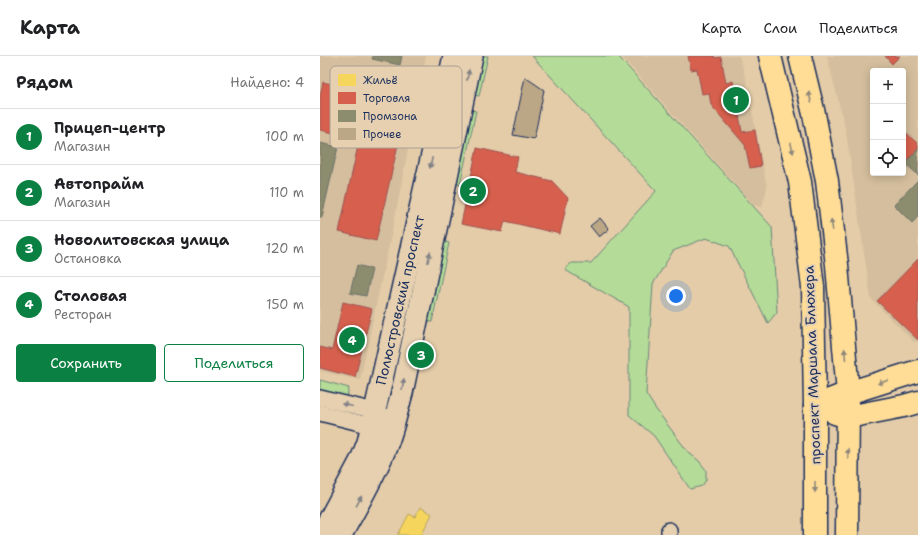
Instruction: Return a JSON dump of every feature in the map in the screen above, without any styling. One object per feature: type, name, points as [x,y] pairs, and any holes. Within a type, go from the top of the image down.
[{"type":"main road","name":"Полюстровский проспект","points":[[452,66],[454,56]]},
{"type":"main road","name":"Полюстровский проспект","points":[[462,104],[472,56]]},
{"type":"main road","name":"проспект Маршала Блюхера","points":[[770,56],[800,182],[813,287],[815,535]]},
{"type":"main road","name":"проспект Маршала Блюхера","points":[[800,56],[814,114],[827,181],[838,265],[848,393],[847,535]]},
{"type":"main road","name":"Полюстровский проспект","points":[[321,535],[361,460],[368,442],[433,148]]},
{"type":"main road","name":"Полюстровский проспект","points":[[341,535],[377,468],[394,422],[402,393],[453,148]]},
{"type":"main road","points":[[815,406],[848,393],[918,371]]},
{"type":"main road","points":[[815,406],[848,417],[918,402]]},
{"type":"street","points":[[320,398],[373,419]]},
{"type":"street","points":[[320,413],[394,422]]},
{"type":"shaded area","points":[[320,56],[426,56],[424,66],[330,66],[330,148],[408,148],[360,380],[320,371]]},
{"type":"shaded area","points":[[621,56],[739,56],[746,79],[767,188],[762,207],[754,205]]},
{"type":"shaded area","points":[[827,56],[918,56],[918,341],[914,342],[871,299],[846,132]]},
{"type":"green space","points":[[483,56],[488,56],[479,96],[474,95]]},
{"type":"green space","points":[[532,56],[618,56],[772,227],[777,312],[768,323],[729,246],[706,238],[673,251],[653,284],[646,394],[688,452],[699,461],[706,470],[706,480],[702,486],[690,489],[654,436],[629,415],[629,307],[565,270],[571,263],[591,263],[656,191]]},
{"type":"green space","points":[[471,110],[476,111],[460,185],[456,184]]},
{"type":"green space","points":[[443,241],[449,243],[432,322],[426,321]]},
{"type":"green space","points":[[320,380],[349,388],[347,397],[320,390]]},
{"type":"building: Жильё","points":[[420,507],[432,514],[421,535],[398,535],[409,514],[415,517]]},
{"type":"building: Торговля","points":[[688,56],[721,57],[726,83],[733,81],[742,132],[755,130],[761,166],[750,168],[745,145],[711,105],[709,93],[702,94],[697,69],[691,70]]},
{"type":"building: Торговля","points":[[885,56],[900,56],[892,64]]},
{"type":"building: Торговля","points":[[323,82],[330,84],[330,132],[320,130],[320,96]]},
{"type":"building: Торговля","points":[[906,133],[918,144],[918,149],[906,162]]},
{"type":"building: Торговля","points":[[357,148],[397,148],[376,241],[339,232]]},
{"type":"building: Торговля","points":[[477,148],[518,157],[515,172],[552,181],[568,198],[560,234],[505,221],[502,232],[461,224]]},
{"type":"building: Торговля","points":[[918,259],[918,340],[877,301]]},
{"type":"building: Торговля","points":[[343,302],[372,309],[355,377],[320,368],[320,347],[332,350]]},
{"type":"building: Промзона","points":[[373,56],[402,56],[400,65],[372,59]]},
{"type":"building: Промзона","points":[[320,143],[330,145],[330,148],[338,148],[322,217],[320,217]]},
{"type":"building: Промзона","points":[[918,149],[918,175],[906,164],[906,162]]},
{"type":"building: Промзона","points":[[918,180],[918,217],[912,223],[894,205]]},
{"type":"building: Промзона","points":[[357,265],[372,269],[366,296],[350,293]]},
{"type":"building: Прочее","points":[[525,77],[544,90],[534,139],[513,135]]},
{"type":"building: Прочее","points":[[600,218],[609,229],[599,237],[590,226]]},
{"type":"place","name":"Прицеп-центр","points":[[736,100]]},
{"type":"place","name":"Автопрайм","points":[[473,191]]},
{"type":"place","name":"Столовая","points":[[352,340]]},
{"type":"place","name":"Новолитовская улица","points":[[421,355]]}]
